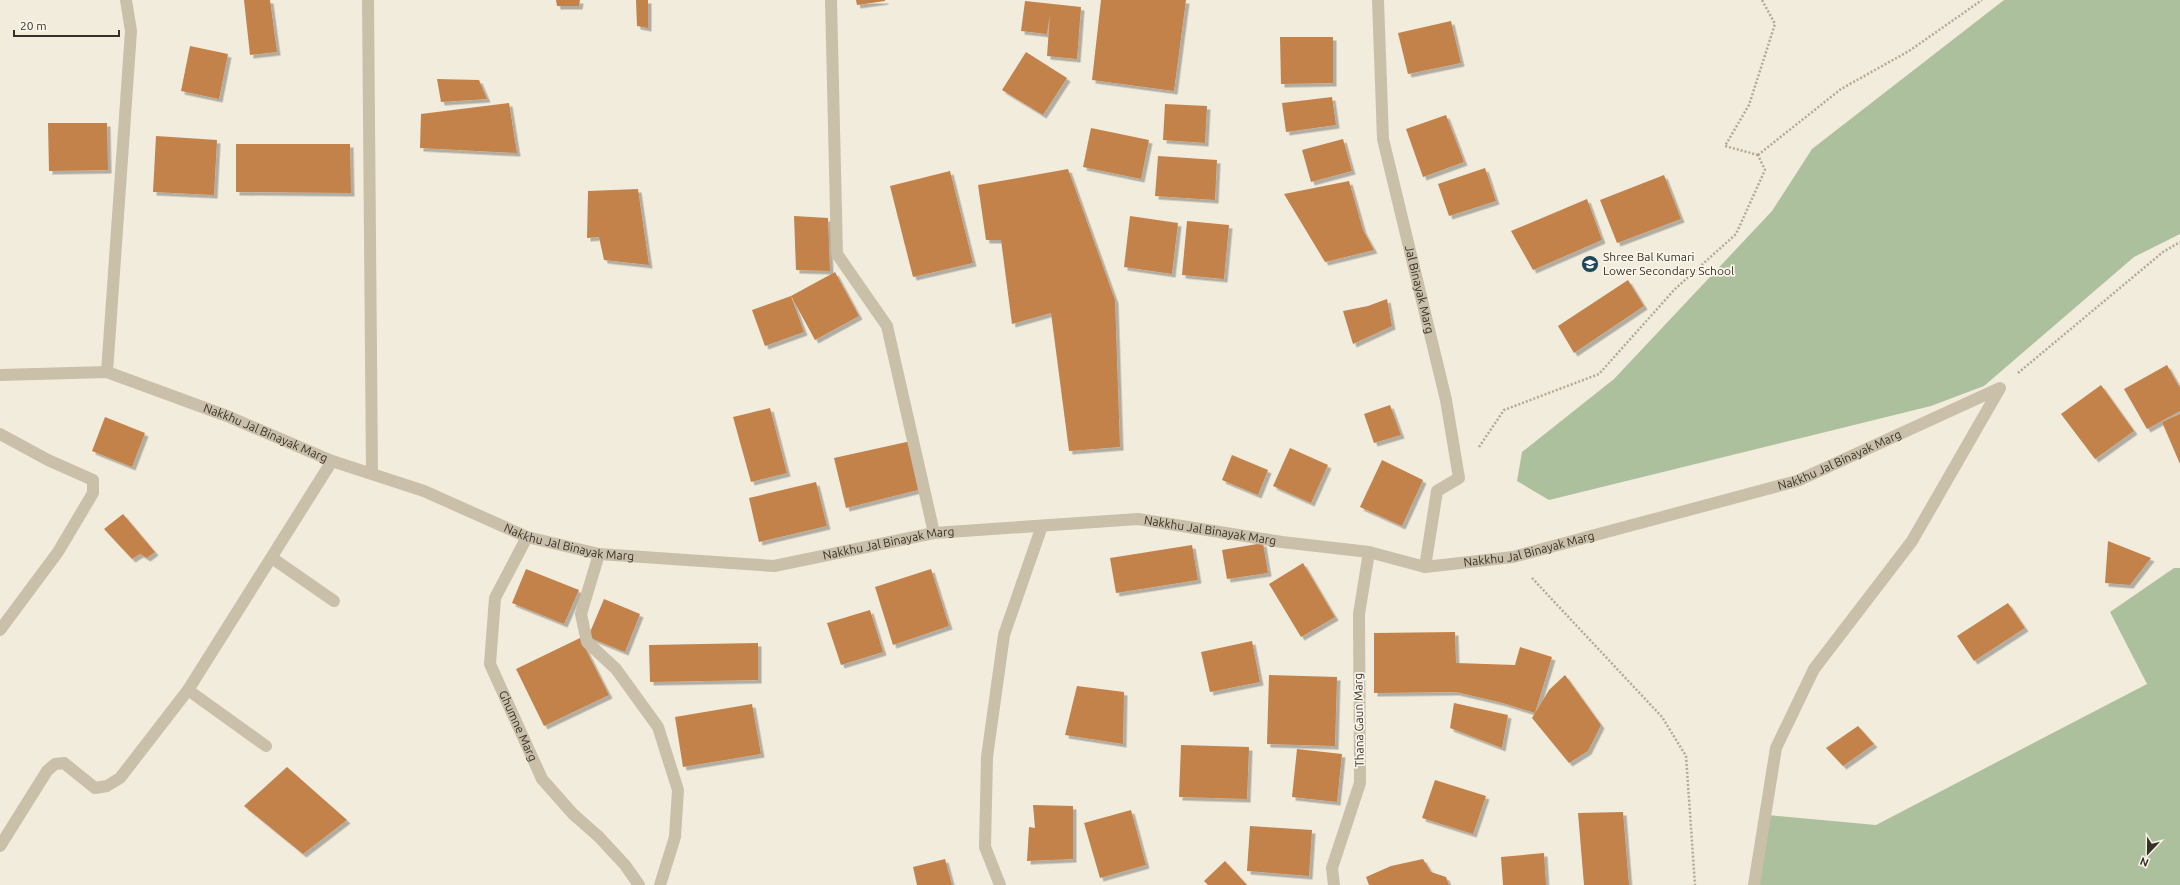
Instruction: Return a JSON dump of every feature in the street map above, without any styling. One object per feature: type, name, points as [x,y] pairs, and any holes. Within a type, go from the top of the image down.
[{"type":"street","points":[[107,372],[131,31],[126,0]]},
{"type":"street","points":[[368,0],[372,472]]},
{"type":"street","points":[[831,0],[837,254],[887,326],[934,533]]},
{"type":"street","name":"Jal Binayak Marg","points":[[1378,0],[1383,139],[1446,400],[1459,478]]},
{"type":"street","name":"Nakkhu Jal Binayak Marg","points":[[0,375],[107,372],[214,411],[332,460],[372,472],[424,491],[527,537],[599,554],[774,566],[934,533],[1138,519],[1282,542],[1369,552],[1425,567],[1512,557],[1797,481],[2000,388]]},
{"type":"street","points":[[1754,885],[1776,748],[1814,669],[1912,541],[2000,388]]},
{"type":"street","points":[[0,434],[48,460],[92,480],[93,493],[58,552],[0,630]]},
{"type":"street","points":[[0,846],[47,771],[55,764],[64,763],[95,788],[107,786],[120,778],[188,690],[332,460]]},
{"type":"street","points":[[1425,567],[1437,491],[1459,478]]},
{"type":"street","points":[[1000,885],[985,847],[987,757],[1004,635],[1042,526]]},
{"type":"street","name":"Ghumne Marg","points":[[527,537],[495,598],[490,664],[542,779],[573,814],[599,837],[625,865],[639,885]]},
{"type":"street","name":"Thana Gaun Marg","points":[[1334,885],[1332,868],[1360,783],[1359,614],[1369,552]]},
{"type":"street","points":[[599,554],[581,614],[587,642],[616,669],[658,727],[678,790],[675,837],[660,885]]},
{"type":"street","points":[[272,558],[334,601]]},
{"type":"street","points":[[188,690],[266,746]]},
{"type":"path","points":[[1459,478],[1504,410],[1599,374],[1675,289],[1736,234],[1765,170],[1758,155],[1725,146],[1749,105],[1775,24],[1762,0]]},
{"type":"path","points":[[1758,155],[1841,90],[1909,51],[1982,0]]},
{"type":"path","points":[[2000,388],[2163,252],[2180,242]]},
{"type":"path","points":[[1512,557],[1662,717],[1686,756],[1695,885]]},
{"type":"green space","points":[[2004,0],[2180,0],[2180,234],[2134,257],[1984,386],[1931,406],[1549,500],[1517,481],[1522,452],[1614,379],[1772,211],[1812,149]]},
{"type":"green space","points":[[2174,568],[2180,568],[2180,885],[1757,885],[1767,815],[1876,825],[2147,684],[2110,612]]},
{"type":"building","points":[[244,0],[270,0],[277,52],[250,55]]},
{"type":"building","points":[[556,0],[580,0],[579,6],[557,6]]},
{"type":"building","points":[[636,0],[648,0],[648,28],[637,26]]},
{"type":"building","points":[[856,0],[885,0],[885,1],[857,5]]},
{"type":"building","points":[[1101,0],[1186,0],[1174,91],[1092,80]]},
{"type":"building","points":[[1025,1],[1081,7],[1077,59],[1047,56],[1050,14],[1047,34],[1021,31]]},
{"type":"building","points":[[1451,21],[1461,63],[1408,74],[1398,33]]},
{"type":"building","points":[[1280,37],[1333,37],[1333,83],[1281,84]]},
{"type":"building","points":[[190,46],[228,54],[219,99],[181,91]]},
{"type":"building","points":[[1026,52],[1067,78],[1043,115],[1002,90]]},
{"type":"building","points":[[437,79],[479,80],[487,99],[441,102]]},
{"type":"building","points":[[1332,97],[1336,125],[1286,132],[1282,103]]},
{"type":"building","points":[[509,103],[517,153],[420,148],[421,114]]},
{"type":"building","points":[[1165,104],[1207,106],[1205,143],[1163,140]]},
{"type":"building","points":[[1446,115],[1464,162],[1423,177],[1406,129]]},
{"type":"building","points":[[48,123],[107,123],[108,170],[49,171]]},
{"type":"building","points":[[1091,128],[1149,140],[1141,179],[1083,167]]},
{"type":"building","points":[[156,136],[217,140],[214,195],[153,192]]},
{"type":"building","points":[[1343,139],[1352,171],[1311,182],[1302,150]]},
{"type":"building","points":[[236,144],[350,144],[351,193],[236,192]]},
{"type":"building","points":[[1158,156],[1217,160],[1215,200],[1155,196]]},
{"type":"building","points":[[1485,168],[1496,201],[1449,216],[1438,184]]},
{"type":"building","points":[[1068,169],[1115,300],[1120,447],[1069,451],[1051,313],[1012,324],[1001,240],[986,240],[978,185]]},
{"type":"building","points":[[950,171],[973,263],[913,277],[890,186]]},
{"type":"building","points":[[1664,175],[1681,219],[1617,243],[1600,200]]},
{"type":"building","points":[[1349,181],[1363,230],[1374,250],[1325,262],[1284,194]]},
{"type":"building","points":[[638,189],[649,265],[604,260],[599,237],[587,238],[588,191]]},
{"type":"building","points":[[1587,199],[1602,240],[1533,270],[1511,231]]},
{"type":"building","points":[[794,216],[828,218],[830,271],[796,270]]},
{"type":"building","points":[[1130,216],[1178,223],[1172,274],[1124,267]]},
{"type":"building","points":[[1187,221],[1229,225],[1224,279],[1182,275]]},
{"type":"building","points":[[835,272],[859,316],[815,340],[791,296]]},
{"type":"building","points":[[1628,280],[1644,306],[1574,353],[1558,326]]},
{"type":"building","points":[[791,296],[804,332],[765,346],[752,310]]},
{"type":"building","points":[[1387,299],[1392,326],[1353,344],[1343,311],[1368,306]]},
{"type":"building","points":[[2167,365],[2180,388],[2180,411],[2147,429],[2124,389]]},
{"type":"building","points":[[2101,385],[2134,431],[2095,459],[2061,414]]},
{"type":"building","points":[[1390,405],[1401,435],[1374,443],[1364,414]]},
{"type":"building","points":[[770,408],[787,473],[751,482],[733,417]]},
{"type":"building","points":[[2180,414],[2180,464],[2162,422]]},
{"type":"building","points":[[105,417],[145,433],[132,467],[92,451]]},
{"type":"building","points":[[911,441],[922,489],[846,508],[834,458]]},
{"type":"building","points":[[1290,448],[1328,465],[1311,503],[1273,486]]},
{"type":"building","points":[[1232,455],[1268,470],[1258,495],[1222,480]]},
{"type":"building","points":[[1382,460],[1423,480],[1402,526],[1360,507]]},
{"type":"building","points":[[816,482],[827,526],[759,542],[749,498]]},
{"type":"building","points":[[123,514],[155,552],[147,558],[140,554],[132,559],[104,529]]},
{"type":"building","points":[[2108,541],[2151,558],[2130,585],[2105,583]]},
{"type":"building","points":[[1263,543],[1268,573],[1227,579],[1222,550]]},
{"type":"building","points":[[1192,545],[1198,580],[1116,593],[1110,558]]},
{"type":"building","points":[[1303,563],[1335,617],[1301,637],[1269,584]]},
{"type":"building","points":[[526,569],[579,590],[564,624],[512,603]]},
{"type":"building","points":[[931,569],[949,626],[893,645],[875,587]]},
{"type":"building","points":[[604,599],[640,614],[625,652],[588,637]]},
{"type":"building","points":[[2008,603],[2025,628],[1974,661],[1957,636]]},
{"type":"building","points":[[870,610],[883,652],[841,665],[827,623]]},
{"type":"building","points":[[1455,632],[1456,663],[1515,665],[1520,647],[1552,657],[1535,713],[1503,703],[1456,692],[1374,693],[1374,633]]},
{"type":"building","points":[[580,638],[609,695],[544,726],[516,669]]},
{"type":"building","points":[[1252,641],[1260,682],[1210,692],[1201,652]]},
{"type":"building","points":[[758,643],[758,680],[650,682],[649,645]]},
{"type":"building","points":[[1269,675],[1337,677],[1335,746],[1267,744]]},
{"type":"building","points":[[1565,675],[1601,725],[1588,751],[1569,763],[1532,718],[1549,690]]},
{"type":"building","points":[[1077,686],[1124,692],[1123,744],[1065,735]]},
{"type":"building","points":[[1454,703],[1508,715],[1502,748],[1450,728]]},
{"type":"building","points":[[752,704],[761,754],[683,767],[675,717]]},
{"type":"building","points":[[1858,726],[1874,744],[1843,766],[1826,748]]},
{"type":"building","points":[[1181,745],[1249,747],[1247,799],[1179,797]]},
{"type":"building","points":[[1297,749],[1342,754],[1337,802],[1292,797]]},
{"type":"building","points":[[287,767],[347,820],[303,854],[244,806]]},
{"type":"building","points":[[1435,780],[1486,796],[1473,834],[1422,818]]},
{"type":"building","points":[[1033,805],[1073,806],[1073,859],[1027,861],[1029,827],[1035,828]]},
{"type":"building","points":[[1131,810],[1146,865],[1100,878],[1084,823]]},
{"type":"building","points":[[1623,812],[1629,885],[1584,885],[1578,813]]},
{"type":"building","points":[[1250,826],[1312,830],[1309,876],[1247,871]]},
{"type":"building","points":[[1544,853],[1546,885],[1503,885],[1501,857]]},
{"type":"building","points":[[945,859],[952,885],[917,885],[913,867]]},
{"type":"building","points":[[1423,859],[1431,872],[1446,877],[1449,885],[1369,885],[1366,877],[1391,866]]},
{"type":"building","points":[[1225,861],[1247,885],[1208,885],[1204,881]]},
{"type":"place","name":"Shree Bal Kumari Lower Secondary School","points":[[1590,264]]}]
